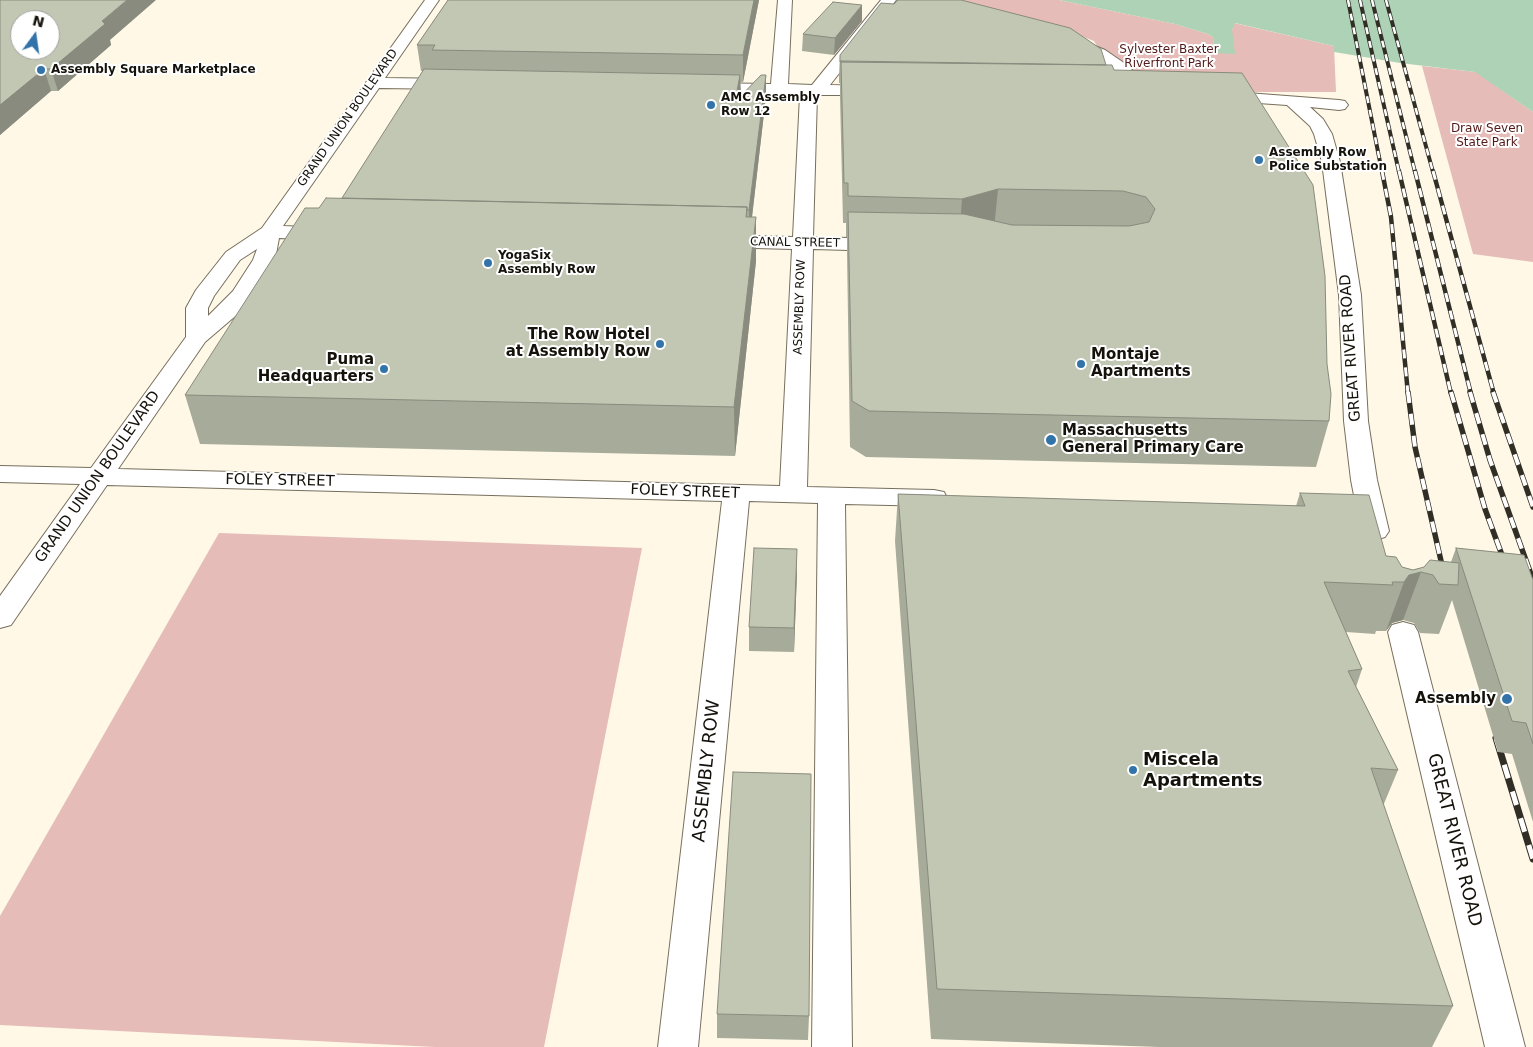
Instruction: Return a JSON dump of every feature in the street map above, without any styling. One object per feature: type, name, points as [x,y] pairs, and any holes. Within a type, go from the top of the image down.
[{"type":"street","points":[[779,89],[785,0]]},
{"type":"street","points":[[813,90],[889,0]]},
{"type":"street","name":"GRAND UNION BOULEVARD","points":[[197,337],[197,308],[204,295],[233,256],[269,232],[429,1]]},
{"type":"street","points":[[1056,37],[1083,46],[1112,61],[1148,95],[1122,95]]},
{"type":"street","points":[[372,83],[466,84]]},
{"type":"street","points":[[690,88],[896,91]]},
{"type":"street","name":"ASSEMBLY ROW","points":[[793,495],[802,243],[813,90]]},
{"type":"street","points":[[1205,96],[1292,100],[1339,105]]},
{"type":"street","name":"GREAT RIVER ROAD","points":[[1292,100],[1317,123],[1323,134],[1331,162],[1350,295],[1356,421],[1357,511],[1382,558]]},
{"type":"street","points":[[269,232],[345,234]]},
{"type":"street","name":"GRAND UNION BOULEVARD","points":[[0,618],[197,337],[232,307],[258,272],[268,247],[269,232]]},
{"type":"street","name":"CANAL STREET","points":[[695,241],[901,245]]},
{"type":"street","name":"FOLEY STREET","points":[[0,474],[957,499]]},
{"type":"street","name":"ASSEMBLY ROW","points":[[678,1047],[736,494]]},
{"type":"street","points":[[831,496],[832,1047]]},
{"type":"street","name":"GREAT RIVER ROAD","points":[[1403,632],[1505,1047]]},
{"type":"green space","name":"Sylvester Baxter Riverfront Park","points":[[943,0],[1059,0],[1175,24],[1208,34],[1213,37],[1214,52],[1232,37],[1234,23],[1334,46],[1336,92],[1246,92],[1138,74],[1114,55],[1098,48],[1094,41],[1059,28]]},
{"type":"green space","name":"Draw Seven State Park","points":[[1422,66],[1476,72],[1533,112],[1533,262],[1473,254]]},
{"type":"green space","points":[[219,533],[642,548],[544,1047],[435,1047],[0,1025],[0,916]]},
{"type":"shaded area","points":[[1059,0],[1533,0],[1533,112],[1475,72],[1400,63],[1334,52],[1334,46],[1235,23],[1232,30],[1235,54],[1214,53],[1213,37],[1208,34],[1175,24]]},
{"type":"building","points":[[0,0],[127,0],[102,21],[105,24],[51,69],[44,69],[0,105]]},
{"type":"building","points":[[448,0],[754,0],[743,55],[432,50],[435,45],[417,45]]},
{"type":"building","points":[[898,0],[961,0],[1070,28],[1101,49],[1106,65],[840,62],[840,55],[881,3],[894,4]]},
{"type":"building","points":[[833,2],[862,5],[835,38],[803,34]]},
{"type":"building","points":[[841,61],[1112,65],[1114,70],[1242,73],[1313,185],[1325,276],[1327,364],[1331,394],[1329,421],[869,411],[852,401],[848,212],[964,214],[1012,225],[1129,226],[1149,222],[1155,209],[1146,197],[1123,191],[998,189],[962,199],[848,196],[848,183],[844,183]]},
{"type":"building","points":[[424,69],[740,75],[735,102],[761,75],[766,75],[749,210],[747,210],[747,207],[342,198]]},
{"type":"building","points":[[326,198],[747,207],[746,217],[756,217],[734,407],[185,395],[305,208],[319,208]]},
{"type":"building","name":"Miscela Apartments","points":[[1300,493],[1369,495],[1386,556],[1396,557],[1402,567],[1413,570],[1424,567],[1430,560],[1459,563],[1458,585],[1439,584],[1433,575],[1421,572],[1409,575],[1404,582],[1392,582],[1393,585],[1324,582],[1362,669],[1348,671],[1398,770],[1371,768],[1453,1006],[937,989],[898,494],[1305,506]]},
{"type":"building","points":[[754,548],[797,549],[794,628],[749,627]]},
{"type":"building","points":[[1456,548],[1524,555],[1533,580],[1533,744],[1526,723],[1512,721]]},
{"type":"building","points":[[733,772],[811,774],[809,1016],[717,1014]]},
{"type":"railway","points":[[1348,0],[1382,172]]},
{"type":"railway","points":[[1360,0],[1399,172]]},
{"type":"railway","points":[[1372,0],[1415,172]]},
{"type":"railway","points":[[1386,0],[1433,172]]},
{"type":"railway","points":[[1382,171],[1391,217],[1408,394]]},
{"type":"railway","points":[[1399,171],[1451,394]]},
{"type":"railway","points":[[1415,171],[1471,394]]},
{"type":"railway","points":[[1433,171],[1494,394]]},
{"type":"railway","points":[[1408,392],[1415,447],[1444,574]]},
{"type":"railway","points":[[1451,392],[1485,509],[1506,566]]},
{"type":"railway","points":[[1470,392],[1490,460],[1533,580]]},
{"type":"railway","points":[[1493,392],[1533,507]]},
{"type":"railway","points":[[1496,738],[1533,859]]},
{"type":"place","name":"Assembly Square Marketplace","points":[[41,70]]},
{"type":"place","name":"AMC Assembly Row 12","points":[[711,105]]},
{"type":"place","name":"Assembly Row Police Substation","points":[[1259,160]]},
{"type":"place","name":"YogaSix Assembly Row","points":[[488,263]]},
{"type":"place","name":"The Row Hotel at Assembly Row","points":[[660,344]]},
{"type":"place","name":"Montaje Apartments","points":[[1081,364]]},
{"type":"place","name":"Puma Headquarters","points":[[384,369]]},
{"type":"place","name":"Massachusetts General Primary Care","points":[[1051,440]]},
{"type":"place","name":"Assembly","points":[[1507,699]]},
{"type":"place","name":"Miscela Apartments","points":[[1133,770]]}]
